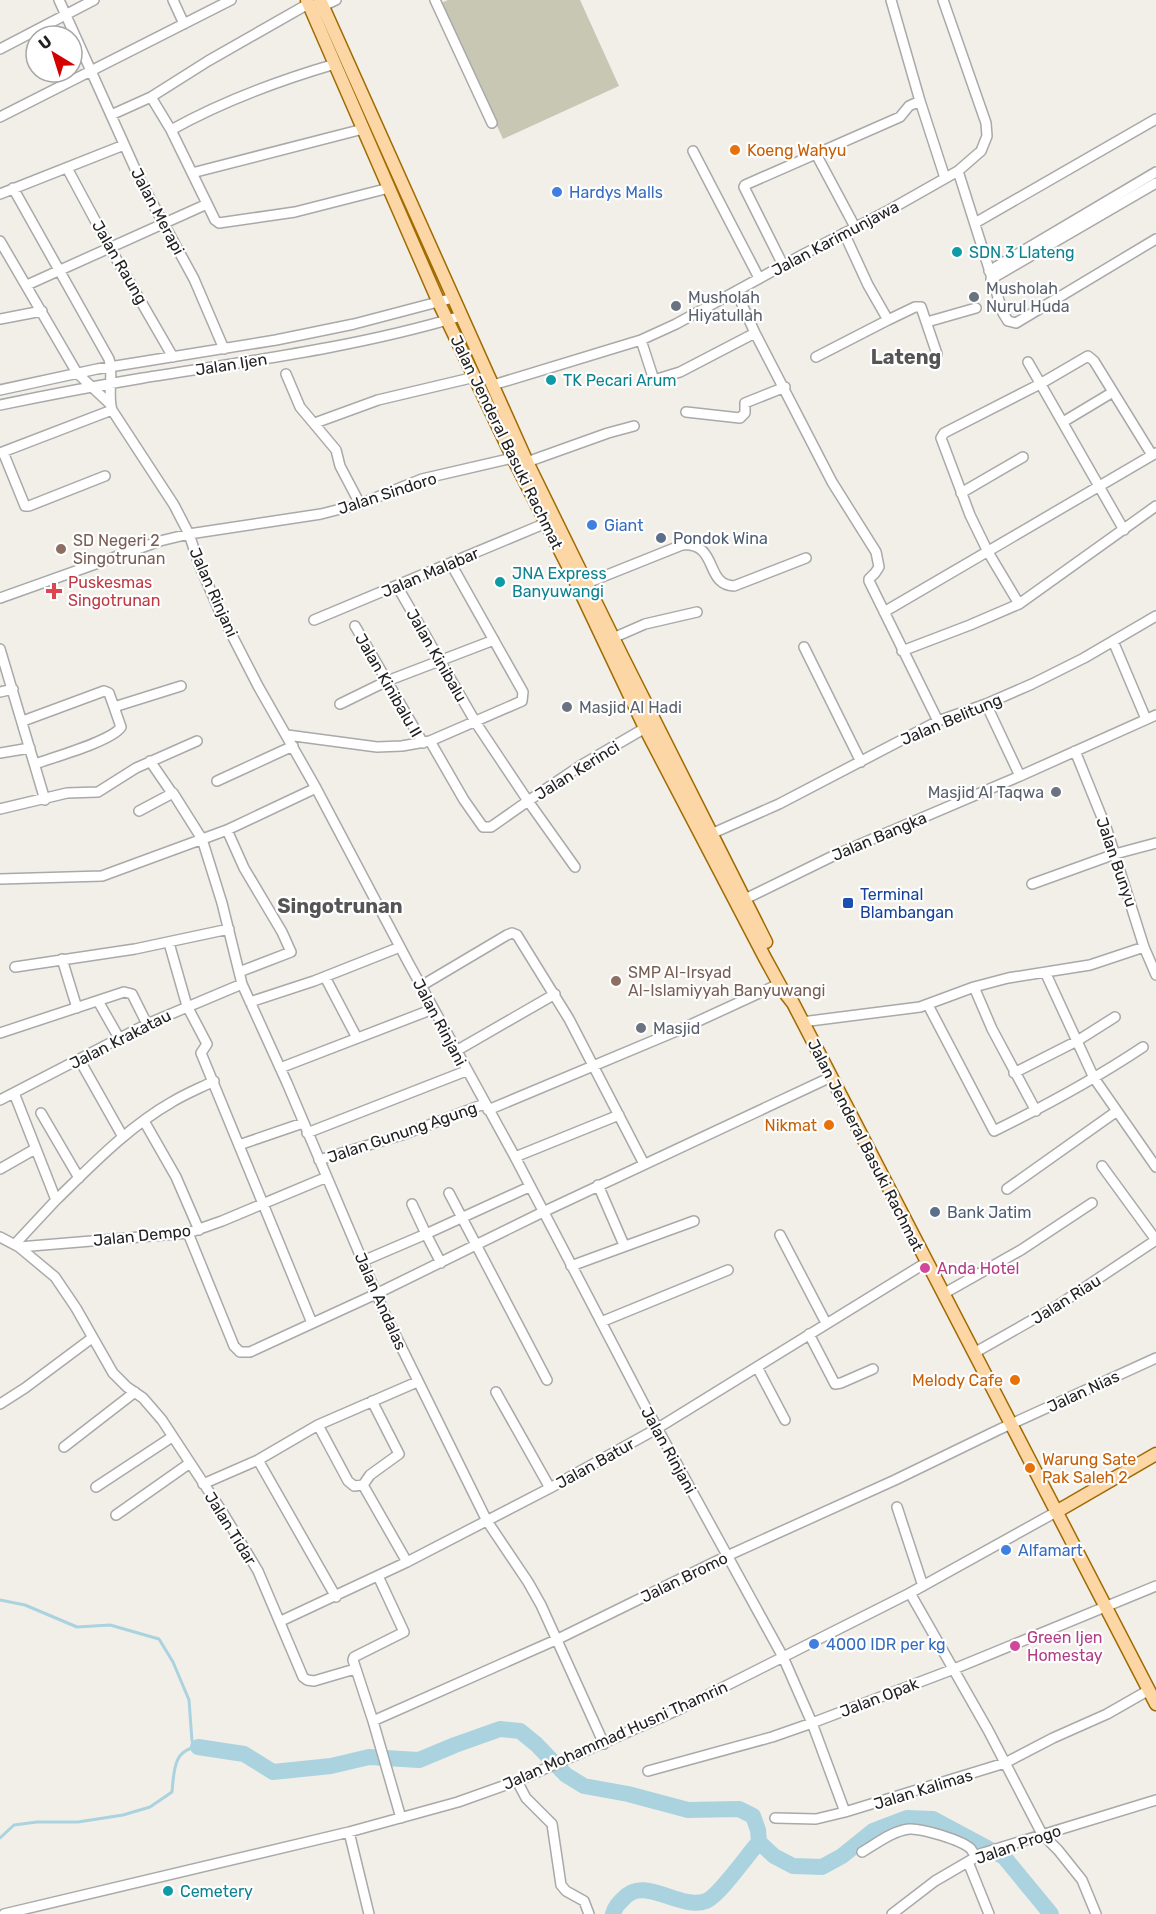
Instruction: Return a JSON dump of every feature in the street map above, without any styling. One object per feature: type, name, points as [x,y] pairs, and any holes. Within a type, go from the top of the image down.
[{"type":"main road","name":"Jalan Jenderal Basuki Rachmat","points":[[314,3],[335,64],[363,129],[440,303],[513,458],[601,625],[613,638],[711,834],[779,984],[793,1003]]},
{"type":"main road","name":"Jalan Jenderal Basuki Rachmat","points":[[314,3],[453,298],[527,462],[587,583],[601,625],[645,728],[788,986],[802,1022],[1156,1704]]},
{"type":"main road","points":[[1056,1512],[1156,1454]]},
{"type":"street","name":"Jalan Merapi","points":[[59,0],[124,145],[163,224],[194,279],[224,349]]},
{"type":"street","points":[[0,49],[94,0]]},
{"type":"street","points":[[173,0],[184,24]]},
{"type":"street","points":[[0,117],[231,0]]},
{"type":"street","points":[[111,115],[151,97],[208,61],[314,3],[336,0]]},
{"type":"street","points":[[435,0],[492,123]]},
{"type":"street","points":[[891,0],[945,178]]},
{"type":"street","name":"Jalan Karimunjawa","points":[[493,385],[641,340],[676,324],[958,171],[973,159],[986,143],[986,123],[943,0]]},
{"type":"street","points":[[171,130],[251,91],[335,64]]},
{"type":"street","points":[[151,97],[171,130],[215,220],[221,223],[295,212],[389,188]]},
{"type":"street","points":[[783,265],[744,188],[747,184],[900,117],[909,106],[920,101]]},
{"type":"street","points":[[975,224],[1156,118]]},
{"type":"street","points":[[192,173],[363,129]]},
{"type":"street","points":[[0,194],[124,145]]},
{"type":"street","points":[[693,151],[759,278]]},
{"type":"street","points":[[816,154],[855,227]]},
{"type":"street","name":"Jalan Raung","points":[[67,168],[173,357]]},
{"type":"street","points":[[958,171],[990,275],[1008,321],[1016,323],[1156,239]]},
{"type":"street","points":[[990,275],[1156,172]]},
{"type":"street","points":[[990,275],[1156,183]]},
{"type":"street","points":[[13,188],[107,355],[111,366],[111,407],[1,453],[25,506],[105,476]]},
{"type":"street","points":[[27,285],[207,204]]},
{"type":"street","points":[[844,233],[868,285],[888,320]]},
{"type":"street","name":"Jalan Rinjani","points":[[0,241],[77,373],[111,407],[174,505],[189,534],[219,610],[258,686],[316,788],[466,1071],[515,1157],[601,1322],[783,1657]]},
{"type":"street","points":[[0,263],[11,260]]},
{"type":"street","points":[[736,291],[755,333],[785,387],[832,482],[876,552],[879,567],[868,580],[938,721]]},
{"type":"street","name":"Jalan Ijen","points":[[0,390],[111,366],[224,349],[354,324],[453,298]]},
{"type":"street","points":[[816,357],[919,306],[923,309],[937,354]]},
{"type":"street","points":[[927,322],[976,308]]},
{"type":"street","points":[[0,319],[42,311]]},
{"type":"street","name":"Jalan Ijen","points":[[0,405],[111,383],[303,352],[461,316]]},
{"type":"street","points":[[641,340],[654,380],[680,372],[755,333]]},
{"type":"street","points":[[884,612],[988,552],[1154,454],[1089,357],[942,436],[961,493],[988,552],[1019,604]]},
{"type":"street","points":[[1028,363],[1124,530]]},
{"type":"street","points":[[286,374],[300,407],[336,450],[340,466],[360,504]]},
{"type":"street","points":[[315,423],[378,400],[475,377]]},
{"type":"street","points":[[686,412],[740,418],[745,414],[745,403],[785,387]]},
{"type":"street","points":[[1063,422],[1113,392]]},
{"type":"street","points":[[527,462],[600,435],[634,426]]},
{"type":"street","points":[[961,493],[1023,457]]},
{"type":"street","name":"Jalan Sindoro","points":[[0,598],[160,541],[189,534],[295,519],[360,504],[422,479],[513,458]]},
{"type":"street","points":[[902,651],[970,626],[1019,604],[1156,506]]},
{"type":"street","name":"Jalan Malabar","points":[[314,620],[546,523]]},
{"type":"street","points":[[587,583],[682,545],[691,544],[699,547],[705,553],[721,583],[727,586],[734,586],[806,558]]},
{"type":"street","points":[[287,735],[377,747],[427,742],[520,703],[523,692],[450,564]]},
{"type":"street","name":"Jalan Kinibalu","points":[[397,586],[476,723]]},
{"type":"street","points":[[613,638],[645,624],[697,612]]},
{"type":"street","name":"Jalan Belitung","points":[[711,834],[779,804],[938,721],[1032,684],[1113,641],[1156,615]]},
{"type":"street","name":"Jalan Kinibalu II","points":[[355,626],[387,681],[483,827],[491,827],[528,801]]},
{"type":"street","points":[[340,704],[387,681],[494,640]]},
{"type":"street","points":[[1113,641],[1146,719]]},
{"type":"street","points":[[804,647],[861,762]]},
{"type":"street","points":[[0,649],[45,800]]},
{"type":"street","points":[[114,707],[181,686]]},
{"type":"street","points":[[0,692],[13,689]]},
{"type":"street","points":[[23,721],[104,691],[109,693],[121,727],[99,741],[35,764]]},
{"type":"street","points":[[986,704],[1020,776]]},
{"type":"street","name":"Jalan Bangka","points":[[740,901],[835,855],[1156,715]]},
{"type":"street","name":"Jalan Kerinci","points":[[476,723],[528,801],[580,766],[645,728]]},
{"type":"street","points":[[0,809],[67,793],[98,792],[150,761],[197,741]]},
{"type":"street","points":[[217,781],[293,746]]},
{"type":"street","points":[[0,753],[30,748]]},
{"type":"street","name":"Jalan Bunyu","points":[[1075,751],[1115,854],[1144,947],[1156,975]]},
{"type":"street","name":"Jalan Andalas","points":[[150,761],[181,804],[202,839],[229,929],[242,984],[417,1383],[487,1521],[528,1582],[558,1639],[604,1744]]},
{"type":"street","points":[[0,879],[102,876],[227,830],[316,788]]},
{"type":"street","points":[[139,811],[172,793]]},
{"type":"street","points":[[528,801],[575,867]]},
{"type":"street","points":[[227,830],[244,868],[282,932],[291,952],[239,972]]},
{"type":"street","points":[[1032,884],[1115,854],[1156,843]]},
{"type":"street","points":[[15,967],[169,943],[229,929]]},
{"type":"street","points":[[421,986],[512,933],[520,937],[555,994],[644,1164]]},
{"type":"street","points":[[169,943],[187,1006],[207,1044],[201,1053],[312,1323]]},
{"type":"street","points":[[250,1002],[326,977],[400,947]]},
{"type":"street","points":[[802,1022],[928,1005],[974,987],[1008,978],[1046,974],[1100,962],[1144,947]]},
{"type":"street","points":[[62,959],[77,1008]]},
{"type":"street","points":[[1046,974],[1094,1078],[1156,1167]]},
{"type":"street","points":[[326,977],[357,1038]]},
{"type":"street","name":"Jalan Krakatau","points":[[0,1100],[147,1024],[242,984]]},
{"type":"street","name":"Jalan Gunung Agung","points":[[319,1160],[486,1107],[680,1030],[779,984]]},
{"type":"street","points":[[974,987],[1014,1073],[1036,1110]]},
{"type":"street","points":[[0,1034],[124,992],[132,993],[147,1024]]},
{"type":"street","points":[[456,1051],[555,994]]},
{"type":"street","points":[[98,1000],[119,1038]]},
{"type":"street","points":[[928,1005],[994,1131],[1094,1078],[1143,1047]]},
{"type":"street","points":[[280,1068],[433,1009]]},
{"type":"street","points":[[1014,1073],[1077,1041],[1115,1017]]},
{"type":"street","points":[[80,1059],[123,1137]]},
{"type":"street","points":[[308,1133],[466,1071]]},
{"type":"street","points":[[188,1233],[234,1346],[240,1352],[249,1352],[441,1263],[598,1185],[831,1077]]},
{"type":"street","points":[[17,1246],[56,1200],[123,1137],[174,1101],[214,1082]]},
{"type":"street","points":[[14,1093],[56,1200]]},
{"type":"street","points":[[1007,1189],[1117,1111]]},
{"type":"street","points":[[41,1113],[79,1178]]},
{"type":"street","points":[[515,1157],[619,1115]]},
{"type":"street","points":[[144,1122],[176,1177],[199,1230]]},
{"type":"street","points":[[239,1144],[303,1123]]},
{"type":"street","points":[[0,1169],[35,1149]]},
{"type":"street","points":[[1102,1166],[1156,1240]]},
{"type":"street","name":"Jalan Dempo","points":[[17,1246],[188,1233],[327,1178]]},
{"type":"street","points":[[598,1185],[624,1245]]},
{"type":"street","points":[[363,1261],[529,1187]]},
{"type":"street","points":[[449,1192],[547,1380]]},
{"type":"street","points":[[943,1294],[1021,1250],[1092,1203]]},
{"type":"street","points":[[412,1204],[441,1263]]},
{"type":"street","points":[[571,1266],[694,1221]]},
{"type":"street","points":[[780,1235],[826,1323]]},
{"type":"street","name":"Jalan Tidar","points":[[0,1237],[17,1246],[55,1277],[76,1308],[113,1373],[151,1405],[258,1571],[298,1666],[307,1680],[314,1681],[355,1669]]},
{"type":"street","name":"Jalan Riau","points":[[974,1353],[1057,1306],[1156,1240]]},
{"type":"street","name":"Jalan Batur","points":[[281,1621],[407,1562],[550,1488],[658,1428],[927,1262]]},
{"type":"street","points":[[601,1322],[728,1270]]},
{"type":"street","points":[[809,1334],[835,1384],[873,1369]]},
{"type":"street","points":[[1,1402],[25,1389],[92,1338]]},
{"type":"street","name":"Jalan Nias","points":[[1010,1424],[1156,1358]]},
{"type":"street","points":[[757,1367],[785,1420]]},
{"type":"street","points":[[203,1484],[258,1460],[318,1425],[417,1383]]},
{"type":"street","points":[[64,1447],[135,1392]]},
{"type":"street","points":[[496,1392],[550,1488]]},
{"type":"street","points":[[318,1425],[348,1481],[355,1486],[363,1485],[370,1475],[399,1454],[372,1401]]},
{"type":"street","name":"Jalan Bromo","points":[[373,1720],[558,1639],[727,1556],[896,1480],[1010,1424]]},
{"type":"street","points":[[96,1487],[172,1437]]},
{"type":"street","points":[[258,1460],[336,1597]]},
{"type":"street","points":[[117,1515],[190,1463]]},
{"type":"street","points":[[363,1485],[407,1562]]},
{"type":"street","points":[[897,1507],[923,1586]]},
{"type":"street","name":"Jalan Mohammad Husni Thamrin","points":[[4,1914],[30,1911],[349,1832],[458,1802],[518,1781],[680,1710],[910,1593],[1056,1512]]},
{"type":"street","points":[[378,1576],[405,1632],[354,1657],[353,1660],[401,1818]]},
{"type":"street","name":"Jalan Opak","points":[[648,1771],[772,1737],[812,1723],[954,1669],[1156,1586]]},
{"type":"street","points":[[910,1593],[954,1669],[1042,1834],[1082,1880],[1096,1914]]},
{"type":"street","points":[[783,1657],[812,1723],[845,1812]]},
{"type":"street","name":"Jalan Kalimas","points":[[775,1818],[816,1819],[1005,1763],[1107,1714],[1149,1690]]},
{"type":"street","points":[[518,1781],[526,1798],[552,1824],[561,1885],[566,1891],[584,1901],[589,1914]]},
{"type":"street","name":"Jalan Progo","points":[[898,1912],[935,1881],[976,1857],[1009,1844],[1156,1800]]},
{"type":"street","points":[[862,1852],[888,1837],[910,1829],[929,1832],[963,1844],[971,1849],[976,1857],[989,1914]]},
{"type":"street","points":[[349,1832],[369,1914]]},
{"type":"shaded area","points":[[448,0],[580,0],[619,86],[503,139],[441,3]]},
{"type":"waterway","points":[[0,1600],[25,1605],[77,1627],[110,1625],[159,1639],[173,1662],[189,1700],[192,1741],[198,1747]]},
{"type":"waterway","points":[[198,1747],[244,1754],[273,1772],[331,1766],[369,1757],[419,1760],[500,1729],[520,1731],[566,1775],[584,1786],[628,1794],[688,1810],[739,1809],[753,1816],[759,1842],[774,1856],[793,1866],[822,1867],[842,1856],[873,1831],[907,1818],[933,1819],[1004,1857],[1051,1914]]},
{"type":"waterway","points":[[0,1838],[14,1825],[37,1822],[78,1822],[123,1815],[150,1807],[172,1792],[179,1757],[184,1752],[198,1747]]},
{"type":"waterway","points":[[613,1914],[617,1906],[631,1892],[641,1890],[696,1903],[706,1901],[726,1883],[759,1842]]},
{"type":"place","name":"Koeng Wahyu","points":[[735,150]]},
{"type":"place","name":"Hardys Malls","points":[[557,192]]},
{"type":"place","name":"SDN 3 Llateng","points":[[957,252]]},
{"type":"place","name":"Musholah Nurul Huda","points":[[974,297]]},
{"type":"place","name":"Musholah Hiyatullah","points":[[676,306]]},
{"type":"place","name":"TK Pecari Arum","points":[[551,380]]},
{"type":"place","name":"Giant","points":[[592,525]]},
{"type":"place","name":"Pondok Wina","points":[[661,538]]},
{"type":"place","name":"SD Negeri 2 Singotrunan","points":[[61,549]]},
{"type":"place","name":"JNA Express Banyuwangi","points":[[500,582]]},
{"type":"place","name":"Puskesmas Singotrunan","points":[[54,591]]},
{"type":"place","name":"Masjid Al Hadi","points":[[567,707]]},
{"type":"place","name":"Masjid Al Taqwa","points":[[1056,792]]},
{"type":"place","name":"Terminal Blambangan","points":[[848,903]]},
{"type":"place","name":"SMP Al-Irsyad Al-Islamiyyah Banyuwangi","points":[[616,981]]},
{"type":"place","name":"Masjid","points":[[641,1028]]},
{"type":"place","name":"Nikmat","points":[[829,1125]]},
{"type":"place","name":"Bank Jatim","points":[[935,1212]]},
{"type":"place","name":"Anda Hotel","points":[[925,1268]]},
{"type":"place","name":"Melody Cafe","points":[[1015,1380]]},
{"type":"place","name":"Warung Sate Pak Saleh 2","points":[[1030,1468]]},
{"type":"place","name":"Alfamart","points":[[1006,1550]]},
{"type":"place","name":"4000 IDR per kg","points":[[814,1644]]},
{"type":"place","name":"Green Ijen Homestay","points":[[1015,1646]]},
{"type":"place","name":"Cemetery","points":[[168,1891]]},
{"type":"district","name":"Lateng","points":[[906,357]]},
{"type":"district","name":"Singotrunan","points":[[340,906]]}]
